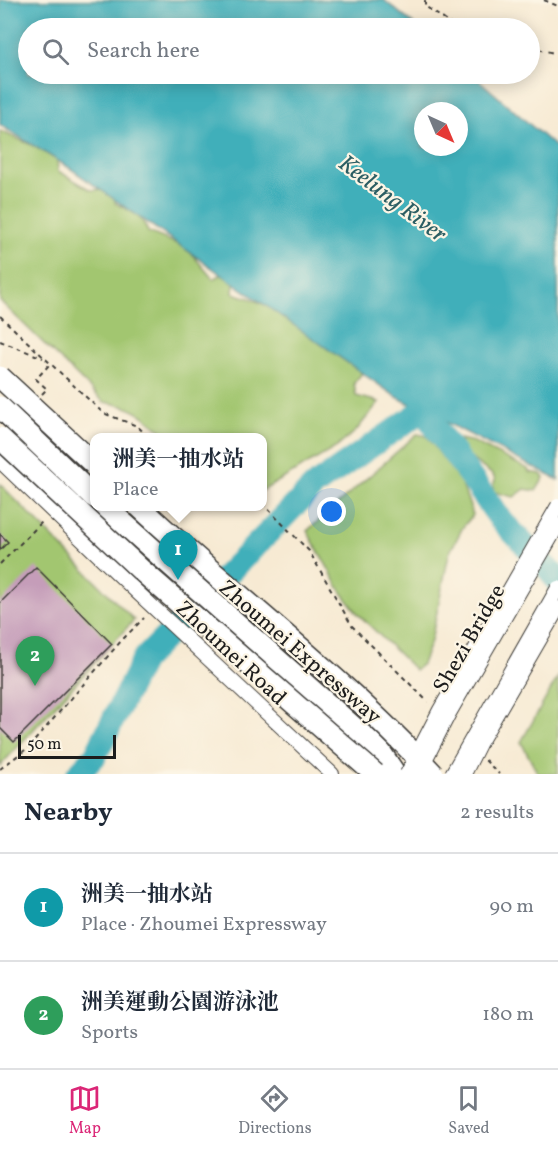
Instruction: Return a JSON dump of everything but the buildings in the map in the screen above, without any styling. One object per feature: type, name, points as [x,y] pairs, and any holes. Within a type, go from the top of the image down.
[{"type":"highway","points":[[0,377],[90,461]]},
{"type":"highway","points":[[0,407],[90,493]]},
{"type":"highway","name":"Zhoumei Expressway","points":[[0,438],[132,562],[375,774]]},
{"type":"highway","points":[[109,511],[352,726],[381,753],[395,774]]},
{"type":"highway","name":"Zhoumei Expressway","points":[[143,511],[347,690],[404,742],[434,774]]},
{"type":"highway","points":[[352,726],[368,744],[386,774]]},
{"type":"street","name":"Zhoumei Road","points":[[0,461],[155,614],[195,646],[332,774]]},
{"type":"street","points":[[407,774],[440,710],[558,506]]},
{"type":"street","name":"Shezi Bridge","points":[[418,774],[448,715],[558,525]]},
{"type":"street","points":[[453,774],[558,588]]},
{"type":"street","points":[[464,774],[558,608]]},
{"type":"path","points":[[424,0],[425,6],[440,18]]},
{"type":"path","points":[[547,0],[558,6]]},
{"type":"path","points":[[540,49],[558,54]]},
{"type":"path","points":[[0,316],[103,413],[137,426],[145,433]]},
{"type":"path","points":[[0,341],[45,359]]},
{"type":"path","points":[[40,396],[47,389],[36,379],[50,364]]},
{"type":"path","points":[[267,508],[309,551],[352,626],[434,708]]},
{"type":"path","points":[[0,564],[53,512]]},
{"type":"path","points":[[0,769],[29,747],[123,640],[155,614]]},
{"type":"path","points":[[483,758],[499,774]]},
{"type":"green space","points":[[0,131],[57,158],[58,171],[91,190],[110,189],[117,195],[115,203],[139,217],[148,232],[187,248],[213,279],[223,274],[234,284],[233,293],[296,319],[363,372],[354,383],[356,396],[379,402],[356,431],[337,447],[267,488],[267,433],[163,433],[139,413],[124,406],[104,402],[0,301]]},
{"type":"green space","points":[[417,434],[427,436],[462,484],[473,515],[463,527],[449,554],[431,641],[422,664],[415,670],[358,614],[341,591],[307,531]]},
{"type":"green space","points":[[460,439],[474,442],[528,469],[529,472],[541,474],[544,478],[536,491],[525,489],[514,497],[493,492],[495,480],[493,475],[468,455]]},
{"type":"green space","points":[[0,484],[134,620],[0,766]]},
{"type":"green space","points":[[558,677],[558,774],[538,774],[521,742]]},
{"type":"water","name":"Keelung River","points":[[0,0],[384,0],[406,18],[18,18],[18,84],[483,84],[558,149],[558,480],[395,396],[68,167],[0,125]]},
{"type":"waterway","points":[[78,774],[95,756],[143,660],[314,486],[423,410],[442,384]]},
{"type":"waterway","points":[[423,410],[501,520],[551,572],[558,583]]},
{"type":"place","name":"洲美一抽水站","points":[[178,580]]},
{"type":"place","name":"洲美運動公園游泳池","points":[[35,686]]}]
